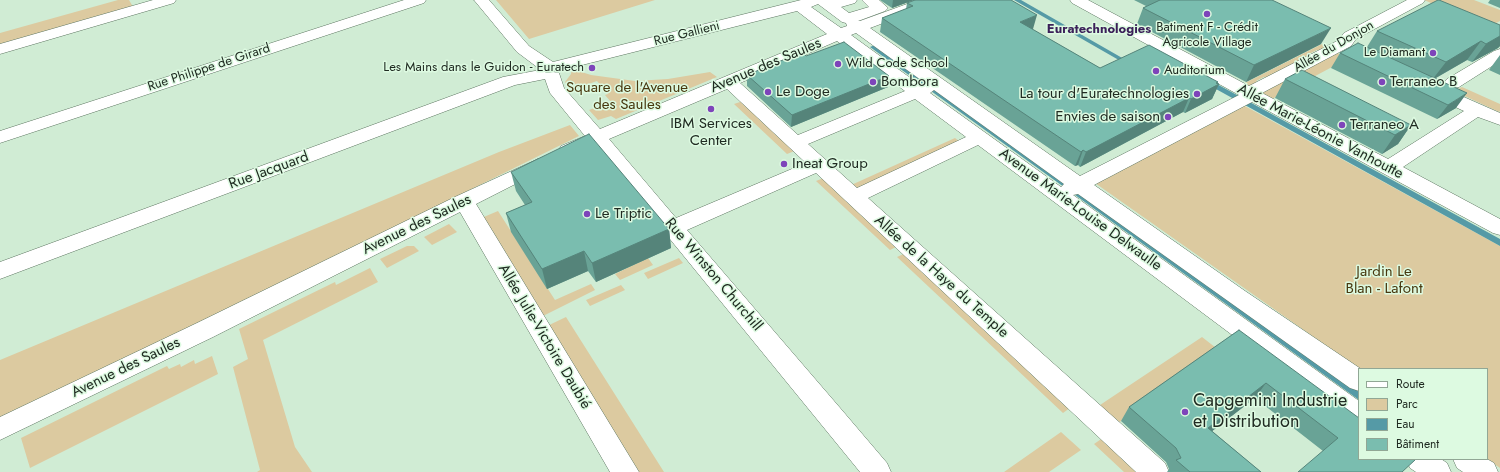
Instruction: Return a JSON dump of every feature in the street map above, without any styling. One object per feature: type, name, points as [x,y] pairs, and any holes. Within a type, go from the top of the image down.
[{"type":"street","points":[[0,49],[169,0]]},
{"type":"street","name":"Rue Philippe de Girard","points":[[0,137],[418,0]]},
{"type":"street","points":[[481,0],[523,49],[550,71]]},
{"type":"street","name":"Rue Gallieni","points":[[550,71],[800,6],[816,0]]},
{"type":"street","points":[[826,3],[850,0]]},
{"type":"street","points":[[826,3],[847,19],[880,8],[868,0]]},
{"type":"street","name":"Avenue des Saules","points":[[0,429],[596,137],[730,81],[850,28],[932,0]]},
{"type":"street","name":"Allée Marie-Léonie Vanhoutte","points":[[1077,0],[1245,99],[1388,168],[1500,228]]},
{"type":"street","name":"Allée du Donjon","points":[[1074,188],[1245,99],[1254,90],[1332,42],[1345,43],[1350,36],[1423,2]]},
{"type":"street","name":"Avenue Marie-Louise Delwaulle","points":[[800,6],[850,28],[1074,188],[1358,381]]},
{"type":"street","name":"Avenue Marie-Louise Delwaulle","points":[[850,28],[922,90],[980,137],[1358,414]]},
{"type":"street","points":[[1332,42],[1359,55]]},
{"type":"street","points":[[1453,83],[1500,54]]},
{"type":"street","name":"Rue Winston Churchill","points":[[550,71],[556,90],[877,472]]},
{"type":"street","name":"Rue Jacquard","points":[[0,272],[509,81],[550,71]]},
{"type":"street","name":"Allée de la Haye du Temple","points":[[730,81],[736,89],[1155,472]]},
{"type":"street","points":[[1424,86],[1500,120]]},
{"type":"street","points":[[795,143],[922,90]]},
{"type":"street","points":[[1388,168],[1477,110]]},
{"type":"street","points":[[854,197],[980,137]]},
{"type":"street","points":[[672,228],[819,165]]},
{"type":"street","name":"Allée Julie-Victoire Daubié","points":[[464,201],[625,472]]},
{"type":"street","points":[[1420,460],[1437,472]]},
{"type":"street","points":[[1467,460],[1484,472]]},
{"type":"green space","points":[[118,0],[129,0],[133,7],[0,46],[0,33]]},
{"type":"green space","points":[[496,0],[655,0],[529,39]]},
{"type":"green space","points":[[1424,0],[1474,0],[1500,10],[1500,21],[1496,23],[1500,25],[1500,32]]},
{"type":"green space","points":[[1322,44],[1329,47],[1321,51],[1317,50],[1307,55],[1309,57],[1268,78],[1264,77],[1256,81],[1258,83],[1250,87],[1243,84]]},
{"type":"green space","points":[[1333,51],[1349,58],[1272,99],[1257,91]]},
{"type":"green space","name":"Square de l'Avenue des Saules","points":[[572,69],[591,75],[635,81],[668,79],[710,72],[717,77],[616,119],[611,116],[598,120],[589,110],[611,102],[605,95],[608,94],[597,81],[571,90],[565,82],[571,74]]},
{"type":"green space","points":[[1462,87],[1500,104],[1500,111],[1499,112],[1454,91]]},
{"type":"green space","points":[[743,101],[797,150],[787,154],[734,104]]},
{"type":"green space","name":"Jardin Le Blan - Lafont","points":[[1243,105],[1500,246],[1500,468],[1488,460],[1488,368],[1358,368],[1095,183]]},
{"type":"green space","points":[[570,125],[579,136],[0,422],[0,360],[499,152]]},
{"type":"green space","points":[[955,138],[960,142],[854,191],[849,186]]},
{"type":"green space","points":[[826,177],[900,245],[890,250],[816,181]]},
{"type":"green space","points":[[498,211],[555,300],[591,284],[595,290],[539,318],[479,219]]},
{"type":"green space","points":[[449,224],[457,232],[432,245],[424,237]]},
{"type":"green space","points":[[407,246],[414,246],[419,251],[387,268],[380,259]]},
{"type":"green space","points":[[908,252],[1074,405],[1063,413],[897,257]]},
{"type":"green space","points":[[648,258],[653,265],[620,280],[615,274]]},
{"type":"green space","points":[[679,258],[683,263],[648,279],[644,273]]},
{"type":"green space","points":[[370,268],[378,282],[263,340],[295,447],[312,472],[257,472],[260,470],[233,367],[248,359],[239,329],[335,282],[336,285]]},
{"type":"green space","points":[[621,285],[625,290],[590,306],[586,300]]},
{"type":"green space","points":[[566,317],[664,472],[632,472],[545,327]]},
{"type":"green space","points":[[1202,337],[1220,351],[1114,426],[1094,409]]},
{"type":"green space","points":[[212,356],[218,374],[30,468],[21,438],[167,366],[169,369],[180,364],[181,367],[194,360],[195,364]]},
{"type":"green space","points":[[1061,432],[1081,450],[1049,472],[1004,472]]},
{"type":"green space","points":[[1107,435],[1147,472],[1124,472],[1094,444]]},
{"type":"water","points":[[1014,0],[1021,0],[1124,59],[1151,48],[1500,239],[1500,246],[1149,52],[1124,63]]},
{"type":"water","points":[[875,45],[1358,391],[1358,399],[870,47]]},
{"type":"building","points":[[915,0],[1011,0],[1037,15],[1020,22],[1100,68],[1149,45],[1218,82],[1216,83],[1219,84],[1086,152],[1083,150],[1081,152],[882,18],[913,6],[907,3]]},
{"type":"building","points":[[1160,0],[1272,0],[1331,28],[1254,65],[1143,8]]},
{"type":"building","points":[[1438,0],[1500,25],[1500,36],[1486,44],[1481,41],[1446,62],[1377,31]]},
{"type":"building","points":[[844,42],[889,76],[792,115],[747,75],[802,52],[806,56]]},
{"type":"building","points":[[1358,43],[1467,93],[1448,105],[1340,53]]},
{"type":"building","points":[[1302,70],[1411,125],[1395,135],[1285,79]]},
{"type":"building","name":"Le Triptic","points":[[589,134],[669,229],[592,263],[584,251],[542,269],[506,213],[532,202],[511,172]]},
{"type":"building","name":"Capgemini Industrie et Distribution","points":[[1239,330],[1358,417],[1358,460],[1415,460],[1402,472],[1298,472],[1338,438],[1266,383],[1208,428],[1261,472],[1190,472],[1176,460],[1181,458],[1176,448],[1129,407]]},
{"type":"place","name":"Batiment F - Crédit Agricole Village","points":[[1207,14]]},
{"type":"place","name":"Le Diamant","points":[[1433,53]]},
{"type":"place","name":"Wild Code School","points":[[838,64]]},
{"type":"place","name":"Les Mains dans le Guidon - Euratech","points":[[592,68]]},
{"type":"place","name":"Auditorium","points":[[1156,71]]},
{"type":"place","name":"Bombora","points":[[873,82]]},
{"type":"place","name":"Terraneo B","points":[[1382,82]]},
{"type":"place","name":"Le Doge","points":[[768,92]]},
{"type":"place","name":"La tour d'Euratechnologies","points":[[1197,94]]},
{"type":"place","name":"IBM Services Center","points":[[711,109]]},
{"type":"place","name":"Envies de saison","points":[[1168,117]]},
{"type":"place","name":"Terraneo A","points":[[1342,125]]},
{"type":"place","name":"Ineat Group","points":[[784,164]]},
{"type":"place","name":"Le Triptic","points":[[587,214]]},
{"type":"place","name":"Capgemini Industrie et Distribution","points":[[1185,412]]},
{"type":"district","name":"Euratechnologies","points":[[1099,30]]}]
